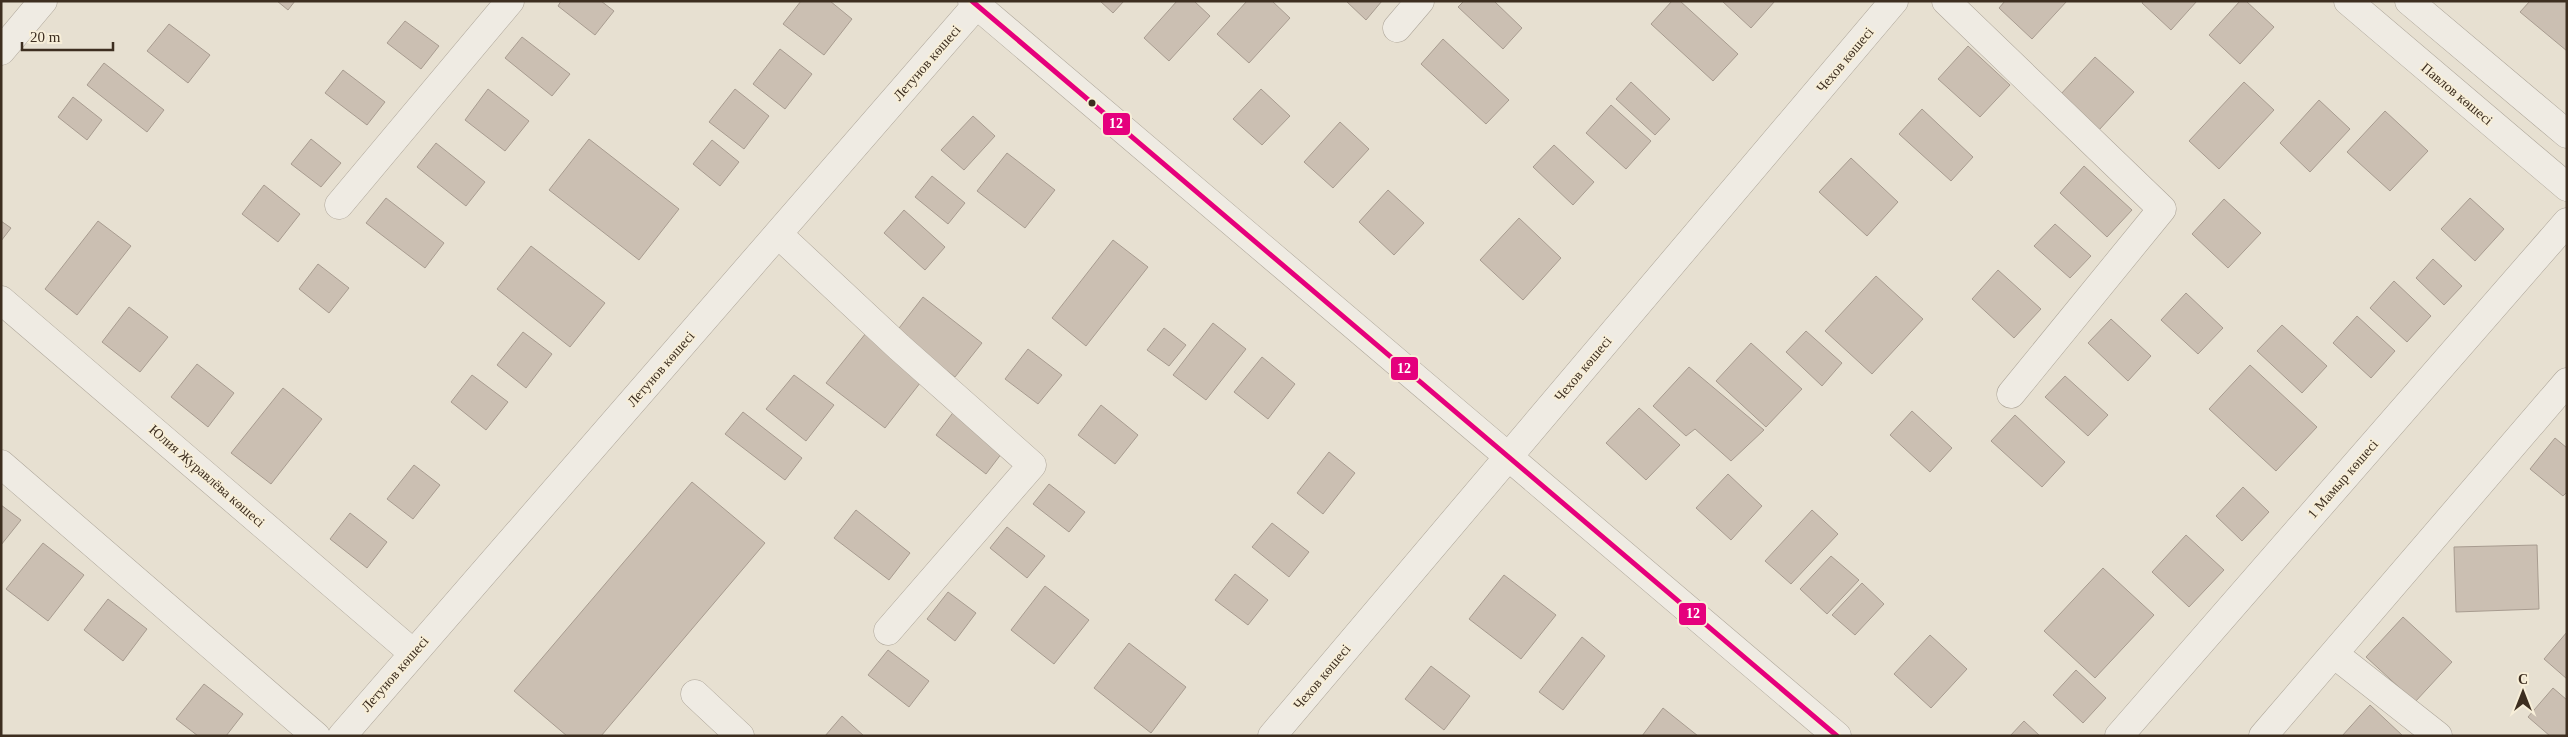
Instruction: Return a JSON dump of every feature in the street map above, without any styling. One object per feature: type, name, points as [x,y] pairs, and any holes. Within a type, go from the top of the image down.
[{"type":"street","points":[[1,51],[43,1]]},
{"type":"street","points":[[339,205],[510,1]]},
{"type":"street","points":[[1397,28],[1420,1]]},
{"type":"street","name":"Чехов көшесі","points":[[1272,736],[1894,1]]},
{"type":"street","points":[[1946,1],[2162,209],[2011,394]]},
{"type":"street","name":"Павлов көшесі","points":[[2348,1],[2567,187]]},
{"type":"street","points":[[2409,1],[2567,134]]},
{"type":"street","points":[[976,3],[1508,458],[1837,736]]},
{"type":"street","name":"Летунов көшесі","points":[[342,736],[976,3]]},
{"type":"street","name":"1 Мамыр көшесі","points":[[2119,736],[2567,222]]},
{"type":"street","points":[[778,234],[899,347],[1032,465],[888,631]]},
{"type":"street","name":"Юлия Журавлёва көшесі","points":[[1,300],[414,653]]},
{"type":"street","points":[[2263,736],[2567,382]]},
{"type":"street","points":[[1,464],[316,736]]},
{"type":"street","points":[[2334,654],[2438,736]]},
{"type":"street","points":[[694,694],[740,736]]},
{"type":"building","points":[[277,1],[295,1],[288,10]]},
{"type":"building","points":[[561,1],[601,1],[614,11],[595,35],[558,6]]},
{"type":"building","points":[[801,1],[830,1],[852,19],[824,55],[783,24]]},
{"type":"building","points":[[1100,1],[1124,1],[1113,13]]},
{"type":"building","points":[[1177,1],[1194,1],[1210,16],[1169,61],[1144,38]]},
{"type":"building","points":[[1247,1],[1272,1],[1290,18],[1249,63],[1217,34]]},
{"type":"building","points":[[1346,1],[1382,1],[1366,20]]},
{"type":"building","points":[[1464,1],[1494,1],[1522,28],[1503,49],[1458,7]]},
{"type":"building","points":[[1672,1],[1680,1],[1738,54],[1713,81],[1651,24]]},
{"type":"building","points":[[1722,1],[1775,1],[1751,28]]},
{"type":"building","points":[[2005,1],[2067,1],[2032,39],[1999,8]]},
{"type":"building","points":[[2143,1],[2197,1],[2171,30],[2142,3]]},
{"type":"building","points":[[2240,1],[2246,1],[2274,27],[2240,64],[2209,35]]},
{"type":"building","points":[[2530,1],[2567,1],[2567,51],[2520,12]]},
{"type":"building","points":[[405,21],[439,46],[421,69],[387,43]]},
{"type":"building","points":[[169,24],[210,55],[188,83],[147,51]]},
{"type":"building","points":[[522,37],[570,74],[552,96],[505,58]]},
{"type":"building","points":[[1443,39],[1509,100],[1486,124],[1421,64]]},
{"type":"building","points":[[1968,46],[2010,85],[1980,117],[1938,79]]},
{"type":"building","points":[[780,49],[812,74],[785,109],[753,84]]},
{"type":"building","points":[[2095,57],[2134,92],[2099,130],[2060,95]]},
{"type":"building","points":[[104,63],[164,110],[147,132],[87,85]]},
{"type":"building","points":[[343,70],[385,102],[367,125],[325,93]]},
{"type":"building","points":[[1631,82],[1670,119],[1655,135],[1616,99]]},
{"type":"building","points":[[2244,82],[2274,110],[2219,169],[2189,141]]},
{"type":"building","points":[[488,89],[529,121],[505,151],[465,120]]},
{"type":"building","points":[[735,89],[769,116],[744,149],[709,122]]},
{"type":"building","points":[[1261,89],[1290,116],[1262,145],[1233,119]]},
{"type":"building","points":[[73,97],[102,120],[87,140],[58,117]]},
{"type":"building","points":[[2319,100],[2350,129],[2310,172],[2280,143]]},
{"type":"building","points":[[1611,105],[1651,141],[1626,169],[1586,133]]},
{"type":"building","points":[[1922,109],[1973,157],[1951,181],[1899,134]]},
{"type":"building","points":[[2385,111],[2428,151],[2390,191],[2347,152]]},
{"type":"building","points":[[973,116],[995,136],[964,170],[941,150]]},
{"type":"building","points":[[1340,122],[1369,149],[1333,188],[1304,162]]},
{"type":"building","points":[[311,139],[341,163],[321,187],[291,164]]},
{"type":"building","points":[[589,139],[679,209],[639,260],[549,190]]},
{"type":"building","points":[[712,140],[739,162],[720,186],[693,164]]},
{"type":"building","points":[[436,143],[485,182],[466,206],[417,167]]},
{"type":"building","points":[[1554,145],[1594,182],[1573,205],[1533,167]]},
{"type":"building","points":[[1007,153],[1055,190],[1025,228],[977,191]]},
{"type":"building","points":[[1851,158],[1898,202],[1867,236],[1819,192]]},
{"type":"building","points":[[2084,166],[2132,210],[2107,237],[2060,193]]},
{"type":"building","points":[[932,176],[965,203],[948,224],[915,197]]},
{"type":"building","points":[[264,185],[300,214],[278,242],[242,214]]},
{"type":"building","points":[[1388,190],[1424,223],[1394,255],[1359,222]]},
{"type":"building","points":[[386,198],[444,243],[425,268],[366,223]]},
{"type":"building","points":[[2470,198],[2504,229],[2475,261],[2441,229]]},
{"type":"building","points":[[2224,199],[2261,233],[2228,268],[2192,234]]},
{"type":"building","points":[[904,210],[945,247],[925,270],[884,233]]},
{"type":"building","points":[[1519,218],[1561,258],[1523,300],[1480,260]]},
{"type":"building","points":[[1,221],[11,228],[1,241]]},
{"type":"building","points":[[98,221],[131,246],[77,315],[45,289]]},
{"type":"building","points":[[2055,224],[2091,256],[2070,278],[2034,246]]},
{"type":"building","points":[[1113,240],[1148,267],[1086,346],[1052,318]]},
{"type":"building","points":[[531,246],[605,303],[570,347],[497,289]]},
{"type":"building","points":[[2433,259],[2462,286],[2444,305],[2416,278]]},
{"type":"building","points":[[318,264],[349,288],[329,313],[299,289]]},
{"type":"building","points":[[1998,270],[2041,309],[2014,338],[1972,299]]},
{"type":"building","points":[[1876,276],[1923,319],[1872,374],[1825,331]]},
{"type":"building","points":[[2394,281],[2431,316],[2407,342],[2370,308]]},
{"type":"building","points":[[2186,293],[2223,328],[2198,354],[2161,320]]},
{"type":"building","points":[[923,297],[982,343],[955,377],[896,332]]},
{"type":"building","points":[[129,307],[168,337],[140,372],[102,342]]},
{"type":"building","points":[[2357,316],[2395,351],[2371,378],[2333,343]]},
{"type":"building","points":[[2111,319],[2151,356],[2128,381],[2088,343]]},
{"type":"building","points":[[1213,323],[1246,349],[1206,400],[1173,375]]},
{"type":"building","points":[[2282,325],[2327,366],[2302,393],[2257,351]]},
{"type":"building","points":[[1164,328],[1186,345],[1169,366],[1147,350]]},
{"type":"building","points":[[1806,331],[1842,363],[1822,386],[1786,352]]},
{"type":"building","points":[[523,332],[552,354],[526,388],[497,365]]},
{"type":"building","points":[[866,333],[924,378],[885,428],[826,383]]},
{"type":"building","points":[[1751,343],[1802,389],[1766,427],[1716,381]]},
{"type":"building","points":[[1028,349],[1062,375],[1038,404],[1005,379]]},
{"type":"building","points":[[1262,357],[1295,384],[1268,419],[1234,392]]},
{"type":"building","points":[[197,364],[234,393],[208,427],[171,397]]},
{"type":"building","points":[[2250,365],[2317,427],[2276,471],[2209,409]]},
{"type":"building","points":[[1689,367],[1764,430],[1731,461],[1695,429],[1686,436],[1653,406]]},
{"type":"building","points":[[472,375],[508,402],[486,430],[451,402]]},
{"type":"building","points":[[794,375],[834,405],[806,441],[766,409]]},
{"type":"building","points":[[2065,376],[2108,415],[2088,436],[2045,397]]},
{"type":"building","points":[[283,388],[322,419],[271,484],[231,453]]},
{"type":"building","points":[[1101,405],[1138,435],[1115,464],[1078,435]]},
{"type":"building","points":[[1639,408],[1680,445],[1646,480],[1606,443]]},
{"type":"building","points":[[955,410],[1005,449],[986,474],[936,435]]},
{"type":"building","points":[[1912,411],[1952,448],[1930,472],[1890,435]]},
{"type":"building","points":[[743,412],[802,458],[785,480],[725,434]]},
{"type":"building","points":[[2015,415],[2065,462],[2042,487],[1991,441]]},
{"type":"building","points":[[2555,438],[2567,448],[2567,492],[2563,496],[2530,469]]},
{"type":"building","points":[[1329,452],[1355,473],[1323,514],[1297,493]]},
{"type":"building","points":[[414,465],[440,485],[413,519],[387,499]]},
{"type":"building","points":[[1728,474],[1762,506],[1731,540],[1696,508]]},
{"type":"building","points":[[692,482],[765,543],[601,736],[567,736],[514,691]]},
{"type":"building","points":[[1049,484],[1085,512],[1069,532],[1033,504]]},
{"type":"building","points":[[2243,487],[2269,512],[2242,541],[2216,516]]},
{"type":"building","points":[[1,505],[21,520],[1,545]]},
{"type":"building","points":[[856,510],[910,553],[889,580],[834,538]]},
{"type":"building","points":[[1812,510],[1838,534],[1791,584],[1765,561]]},
{"type":"building","points":[[350,513],[387,542],[367,568],[330,539]]},
{"type":"building","points":[[1272,523],[1309,552],[1289,577],[1252,547]]},
{"type":"building","points":[[1007,527],[1045,556],[1027,578],[990,548]]},
{"type":"building","points":[[2186,535],[2224,570],[2189,607],[2152,572]]},
{"type":"building","points":[[43,543],[84,575],[48,621],[6,589]]},
{"type":"building","points":[[2537,545],[2539,609],[2456,612],[2454,547]]},
{"type":"building","points":[[1831,556],[1859,580],[1827,614],[1800,589]]},
{"type":"building","points":[[2103,568],[2154,615],[2095,678],[2044,631]]},
{"type":"building","points":[[1235,574],[1268,600],[1248,625],[1215,600]]},
{"type":"building","points":[[1504,575],[1556,615],[1521,659],[1469,619]]},
{"type":"building","points":[[1862,583],[1884,604],[1855,635],[1832,615]]},
{"type":"building","points":[[1045,586],[1089,620],[1054,664],[1011,630]]},
{"type":"building","points":[[948,592],[976,613],[955,641],[927,619]]},
{"type":"building","points":[[108,599],[147,629],[123,661],[84,630]]},
{"type":"building","points":[[2403,617],[2452,662],[2415,702],[2366,657]]},
{"type":"building","points":[[2567,632],[2567,679],[2544,659]]},
{"type":"building","points":[[1930,635],[1967,669],[1931,708],[1894,674]]},
{"type":"building","points":[[1582,637],[1605,656],[1563,710],[1539,692]]},
{"type":"building","points":[[1129,643],[1186,687],[1151,733],[1094,688]]},
{"type":"building","points":[[888,650],[929,681],[909,707],[868,675]]},
{"type":"building","points":[[1431,666],[1470,696],[1444,730],[1405,699]]},
{"type":"building","points":[[2076,670],[2106,698],[2083,723],[2053,695]]},
{"type":"building","points":[[204,684],[243,714],[226,736],[198,736],[176,719]]},
{"type":"building","points":[[2553,688],[2567,700],[2567,736],[2550,736],[2528,717]]},
{"type":"building","points":[[2370,705],[2403,736],[2342,736]]},
{"type":"building","points":[[1663,708],[1698,736],[1642,736]]},
{"type":"building","points":[[842,716],[864,736],[825,736]]},
{"type":"building","points":[[2024,721],[2040,736],[2010,736]]},
{"type":"transit line","name":"12","points":[[972,1],[1837,736]]}]
